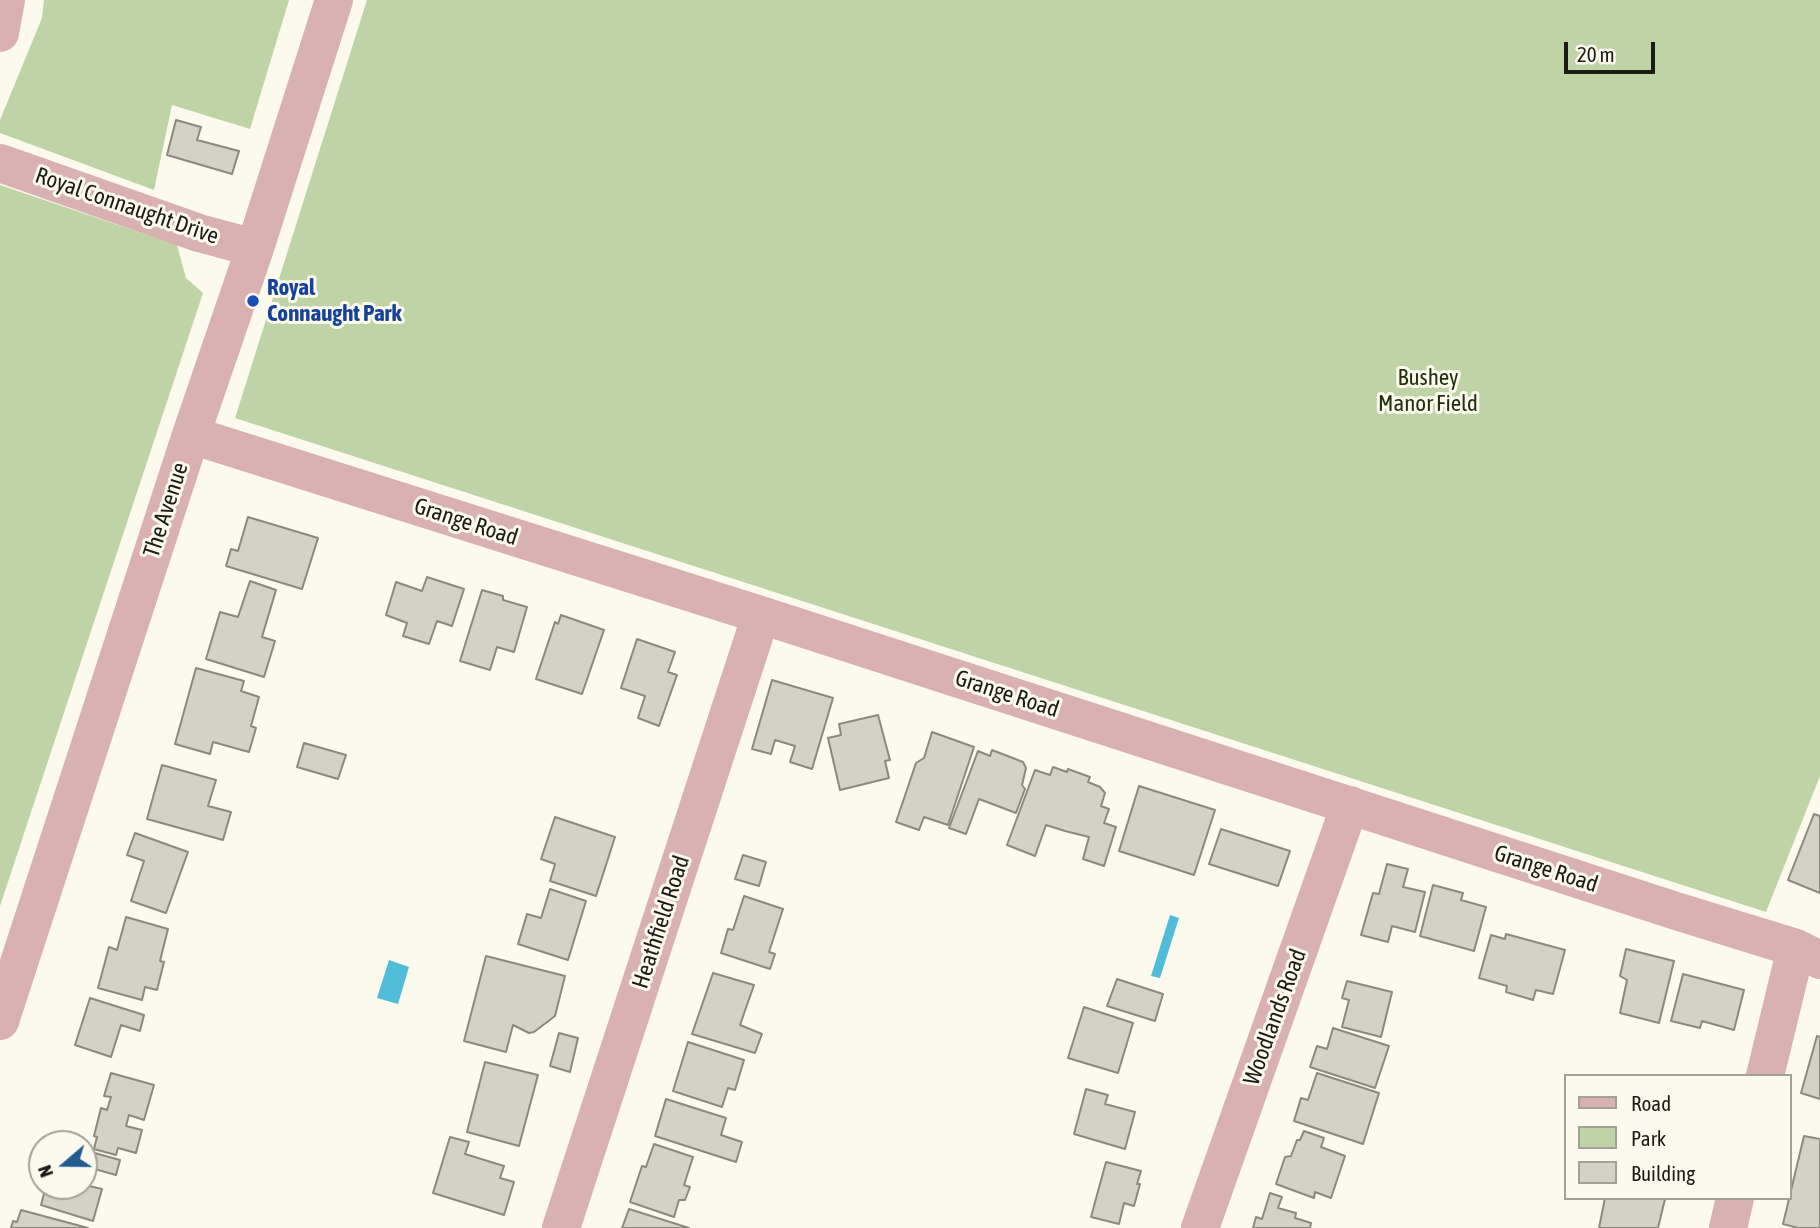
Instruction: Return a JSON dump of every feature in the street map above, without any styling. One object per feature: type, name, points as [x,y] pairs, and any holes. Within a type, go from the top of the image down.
[{"type":"street","points":[[0,33],[6,0]]},
{"type":"street","name":"The Avenue","points":[[0,1021],[334,0]]},
{"type":"street","name":"Royal Connaught Drive","points":[[0,163],[199,233],[255,248]]},
{"type":"street","name":"Grange Road","points":[[191,435],[761,615],[1808,954]]},
{"type":"street","name":"Heathfield Road","points":[[561,1228],[761,615]]},
{"type":"street","name":"Woodlands Road","points":[[1200,1228],[1350,805]]},
{"type":"street","points":[[1766,1074],[1808,954]]},
{"type":"street","points":[[1728,1228],[1735,1200]]},
{"type":"green space","points":[[44,0],[289,0],[250,129],[172,105],[154,190],[0,133],[0,120],[42,18]]},
{"type":"green space","name":"Bushey Manor Field","points":[[367,0],[1820,0],[1820,776],[1766,912],[235,418]]},
{"type":"green space","points":[[0,185],[177,245],[186,278],[203,293],[0,906]]},
{"type":"water","points":[[1170,915],[1179,918],[1160,978],[1151,976]]},
{"type":"water","points":[[389,960],[409,967],[398,1004],[377,998]]},
{"type":"building","points":[[176,120],[201,127],[197,140],[239,151],[232,174],[167,155]]},
{"type":"building","points":[[248,517],[318,538],[302,589],[226,566],[231,549],[238,551]]},
{"type":"building","points":[[427,577],[464,589],[452,626],[437,621],[429,644],[403,636],[407,623],[386,615],[396,582],[422,591]]},
{"type":"building","points":[[250,581],[276,590],[262,637],[275,641],[264,677],[206,659],[220,612],[238,617]]},
{"type":"building","points":[[482,590],[527,607],[514,652],[497,647],[490,670],[460,661]]},
{"type":"building","points":[[561,615],[604,630],[582,694],[536,679],[555,622],[558,624]]},
{"type":"building","points":[[637,639],[675,652],[668,672],[677,675],[659,726],[638,718],[645,696],[621,688]]},
{"type":"building","points":[[196,668],[244,681],[241,691],[259,697],[251,726],[256,728],[249,752],[213,742],[210,754],[175,744]]},
{"type":"building","points":[[772,680],[833,698],[812,769],[790,762],[795,746],[775,740],[771,754],[752,749]]},
{"type":"building","points":[[878,715],[890,760],[885,761],[889,778],[840,790],[828,738],[841,735],[839,724]]},
{"type":"building","points":[[932,732],[974,747],[948,825],[924,817],[919,830],[896,822],[916,763],[924,758]]},
{"type":"building","points":[[304,743],[346,755],[338,779],[297,767]]},
{"type":"building","points":[[992,750],[1023,762],[1026,768],[1022,785],[1025,789],[1016,813],[979,799],[966,834],[949,828],[978,751],[990,756]]},
{"type":"building","points":[[162,765],[216,780],[208,806],[231,812],[223,840],[147,819]]},
{"type":"building","points":[[1053,767],[1090,777],[1088,782],[1100,787],[1105,793],[1101,806],[1109,809],[1104,823],[1116,827],[1104,866],[1083,859],[1089,837],[1046,825],[1035,856],[1007,845],[1035,770],[1050,775]]},
{"type":"building","points":[[1139,786],[1215,810],[1194,875],[1119,851]]},
{"type":"building","points":[[1814,814],[1820,816],[1820,893],[1788,880]]},
{"type":"building","points":[[555,817],[615,837],[596,896],[550,881],[555,864],[541,859]]},
{"type":"building","points":[[1221,829],[1290,851],[1278,886],[1209,864]]},
{"type":"building","points":[[135,833],[188,852],[166,913],[131,901],[144,861],[127,855]]},
{"type":"building","points":[[743,855],[766,862],[759,886],[735,879]]},
{"type":"building","points":[[1387,864],[1408,869],[1403,887],[1425,892],[1415,932],[1392,926],[1388,942],[1361,935],[1373,893],[1379,894]]},
{"type":"building","points":[[1433,885],[1463,893],[1461,900],[1486,907],[1474,951],[1420,936]]},
{"type":"building","points":[[550,889],[586,901],[568,960],[518,944],[527,914],[541,918]]},
{"type":"building","points":[[744,896],[783,909],[769,952],[775,954],[770,969],[721,953],[728,929],[733,930]]},
{"type":"building","points":[[126,917],[168,929],[160,961],[164,962],[157,990],[145,987],[142,1000],[98,988],[109,947],[117,950]]},
{"type":"building","points":[[1506,934],[1565,950],[1553,994],[1536,990],[1533,1000],[1506,992],[1507,986],[1479,978],[1491,935],[1505,939]]},
{"type":"building","points":[[1626,949],[1674,961],[1659,1023],[1620,1013],[1627,980],[1620,976]]},
{"type":"building","points":[[486,956],[565,976],[555,1016],[534,1032],[529,1033],[513,1025],[506,1052],[464,1041]]},
{"type":"building","points":[[713,973],[754,985],[740,1025],[762,1034],[755,1053],[692,1034]]},
{"type":"building","points":[[1683,974],[1744,990],[1734,1030],[1702,1021],[1700,1028],[1671,1021]]},
{"type":"building","points":[[1117,979],[1163,994],[1155,1021],[1107,1006]]},
{"type":"building","points":[[1347,981],[1392,992],[1381,1037],[1342,1027],[1349,1000],[1342,998]]},
{"type":"building","points":[[90,998],[144,1015],[140,1031],[121,1025],[111,1057],[75,1045]]},
{"type":"building","points":[[1084,1007],[1133,1023],[1118,1073],[1068,1058]]},
{"type":"building","points":[[1333,1028],[1389,1046],[1375,1088],[1310,1067],[1317,1046],[1327,1049]]},
{"type":"building","points":[[559,1033],[578,1038],[570,1072],[550,1066]]},
{"type":"building","points":[[1817,1036],[1820,1037],[1820,1099],[1801,1093]]},
{"type":"building","points":[[688,1042],[744,1060],[735,1090],[728,1088],[722,1107],[673,1091]]},
{"type":"building","points":[[485,1062],[538,1075],[519,1146],[467,1132]]},
{"type":"building","points":[[111,1073],[154,1085],[144,1120],[129,1115],[126,1126],[142,1130],[136,1153],[118,1148],[116,1155],[98,1150],[98,1130],[96,1130],[101,1108],[107,1110],[111,1097],[104,1096]]},
{"type":"building","points":[[1317,1073],[1379,1093],[1363,1144],[1294,1121],[1301,1098],[1308,1100]]},
{"type":"building","points":[[1086,1089],[1108,1095],[1105,1104],[1135,1112],[1125,1149],[1074,1134]]},
{"type":"building","points":[[666,1099],[726,1118],[721,1135],[742,1142],[736,1162],[655,1136]]},
{"type":"building","points":[[1304,1131],[1324,1138],[1321,1147],[1345,1156],[1331,1198],[1315,1192],[1314,1198],[1276,1184],[1285,1157],[1291,1156]]},
{"type":"building","points":[[1804,1136],[1820,1139],[1820,1228],[1798,1228],[1783,1224],[1789,1200],[1792,1200],[1792,1186]]},
{"type":"building","points":[[450,1137],[469,1142],[465,1154],[504,1166],[500,1178],[514,1182],[504,1215],[433,1193]]},
{"type":"building","points":[[654,1144],[693,1157],[684,1185],[690,1187],[685,1200],[679,1200],[674,1217],[630,1202],[642,1166],[646,1167]]},
{"type":"building","points":[[98,1154],[120,1160],[116,1175],[98,1170]]},
{"type":"building","points":[[1106,1162],[1141,1171],[1134,1206],[1124,1203],[1119,1224],[1091,1217]]},
{"type":"building","points":[[98,1188],[102,1189],[93,1221],[41,1205],[42,1200],[98,1200]]},
{"type":"building","points":[[1270,1193],[1282,1197],[1278,1208],[1296,1213],[1295,1218],[1311,1223],[1310,1228],[1253,1228],[1256,1217],[1262,1219]]},
{"type":"building","points":[[1605,1200],[1665,1200],[1658,1228],[1599,1228]]},
{"type":"building","points":[[629,1209],[689,1228],[622,1228]]},
{"type":"building","points":[[21,1210],[88,1228],[11,1228],[13,1221],[17,1222]]},
{"type":"place","name":"Royal Connaught Park","points":[[253,301]]}]
